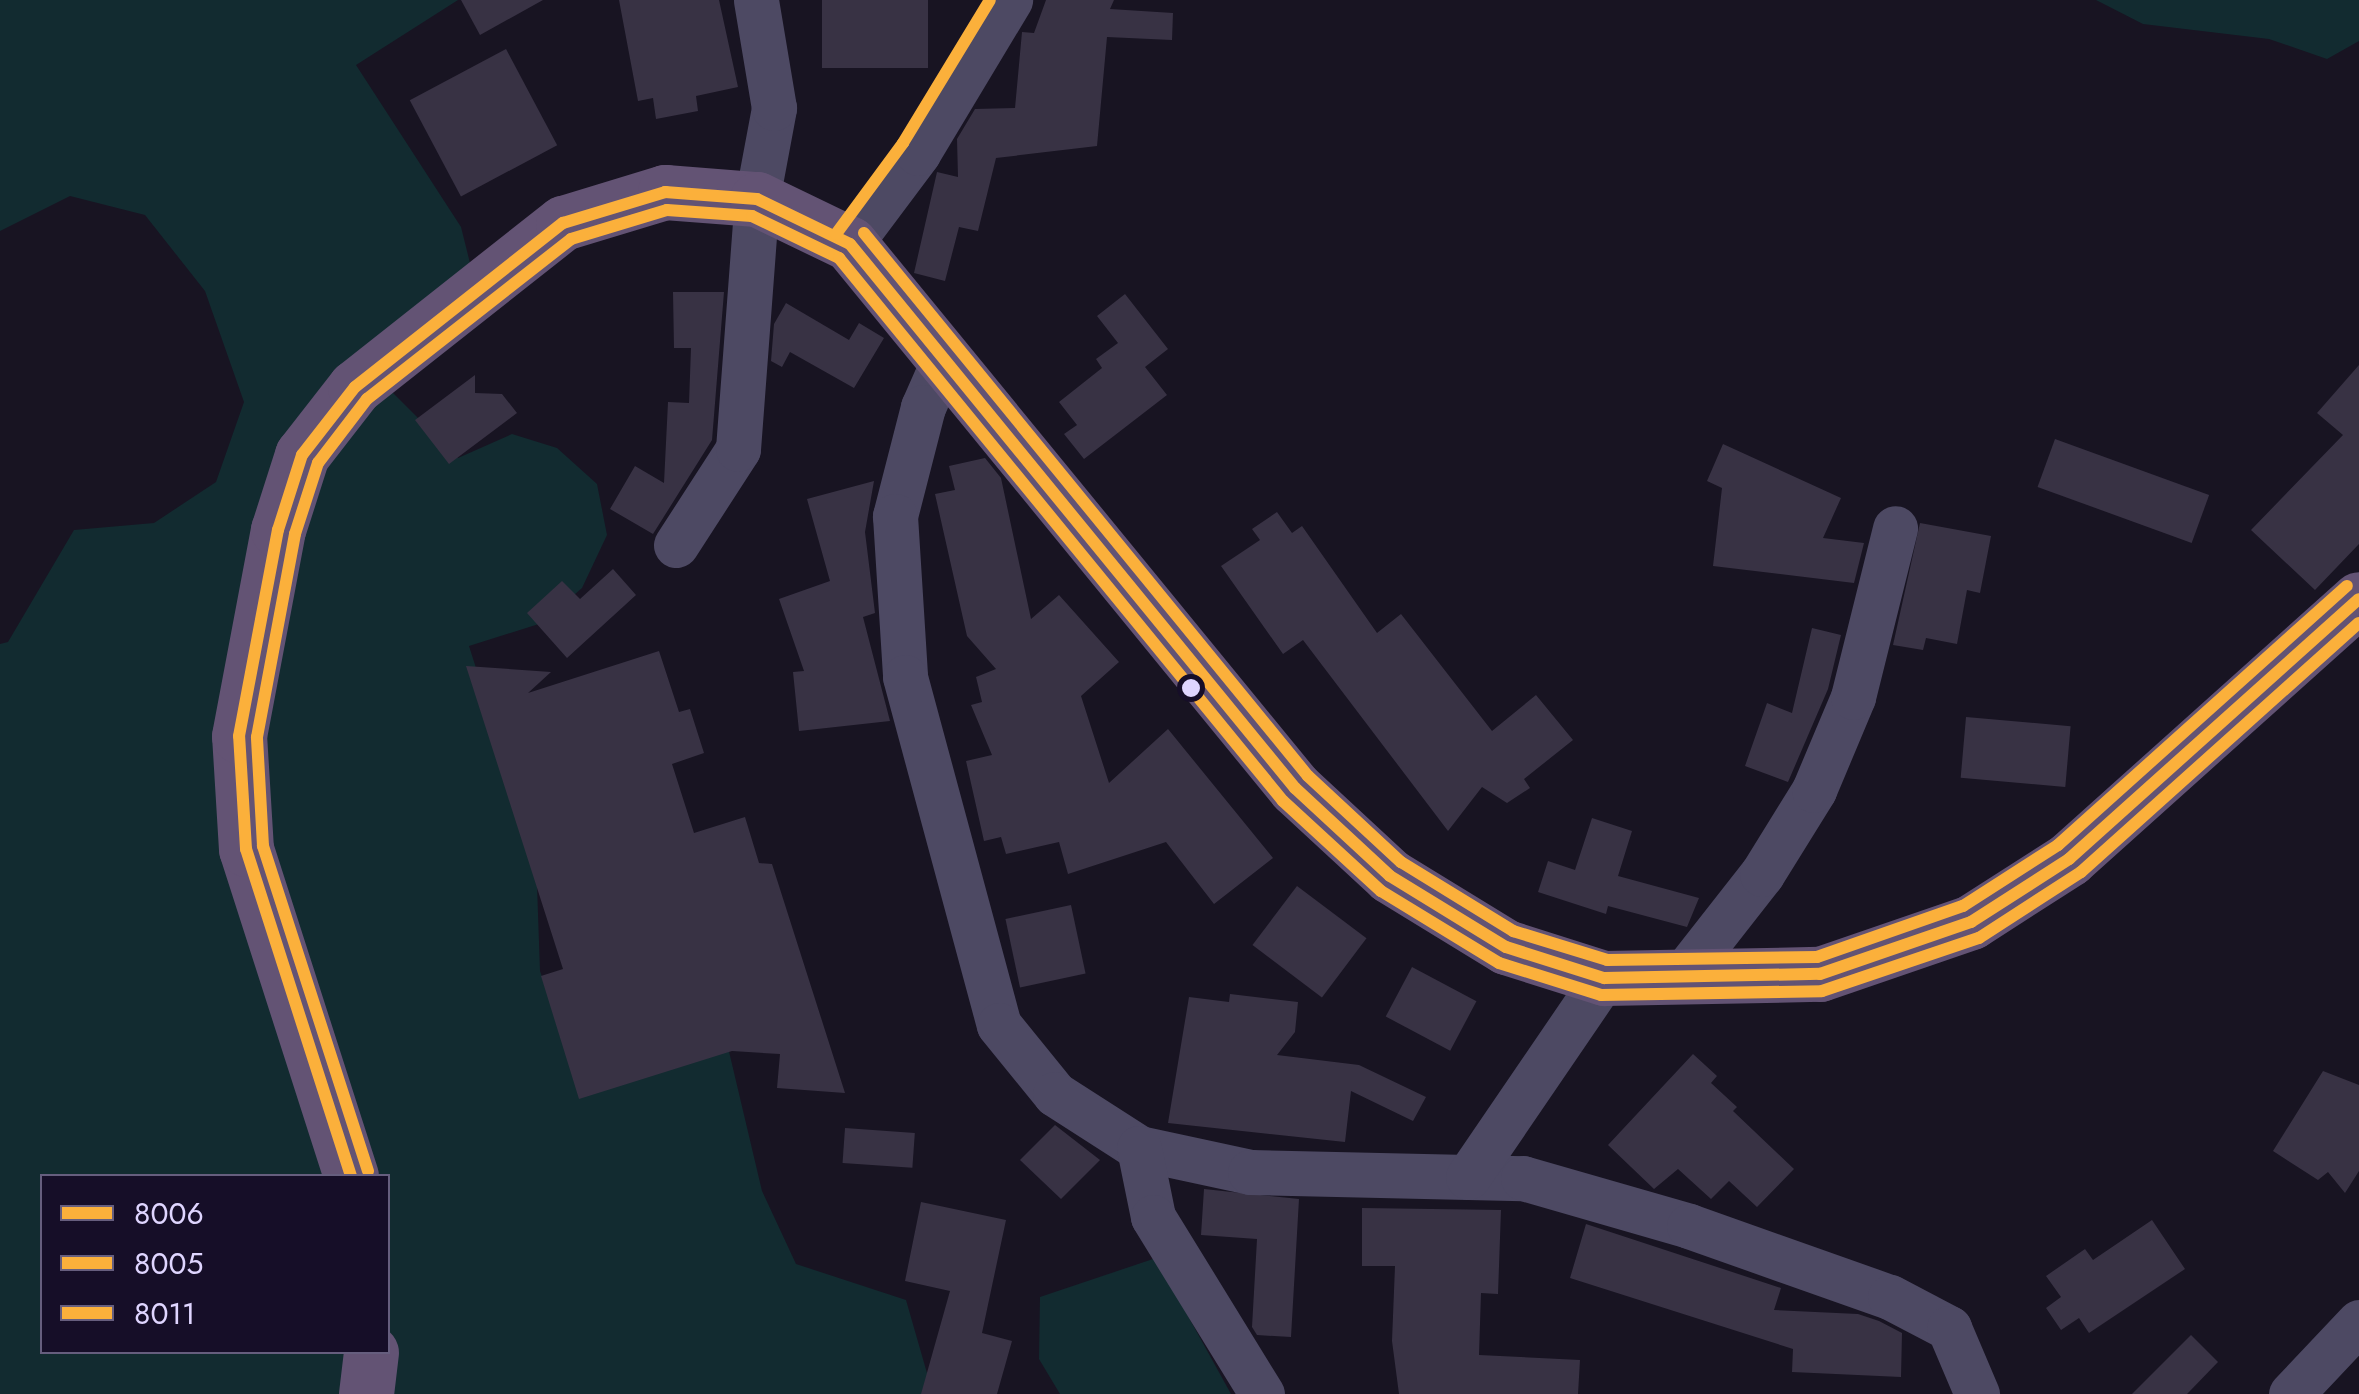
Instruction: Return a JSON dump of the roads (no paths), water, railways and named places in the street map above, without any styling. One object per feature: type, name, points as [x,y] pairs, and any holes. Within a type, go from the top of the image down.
[{"type":"main road","points":[[350,1174],[246,848],[238,736],[278,530],[302,455],[354,387],[563,222],[665,192],[757,199],[850,244],[1296,788],[1390,876],[1506,947],[1604,978],[1678,981],[1820,974],[1971,922],[2069,859],[2359,599]]},
{"type":"main road","points":[[366,1394],[370,1354]]},
{"type":"street","points":[[676,545],[738,449],[757,199],[774,108],[756,0]]},
{"type":"street","points":[[850,244],[918,152],[1010,0]]},
{"type":"street","points":[[945,357],[924,407],[895,516],[905,677],[999,1025],[1054,1094],[1139,1148],[1250,1172],[1523,1178],[1890,1297],[1949,1328],[1977,1394]]},
{"type":"street","points":[[1678,981],[1762,874],[1814,790],[1853,697],[1895,528]]},
{"type":"street","points":[[1468,1177],[1604,978]]},
{"type":"street","points":[[1139,1148],[1153,1217],[1262,1394]]},
{"type":"street","points":[[2291,1394],[2359,1322]]}]
